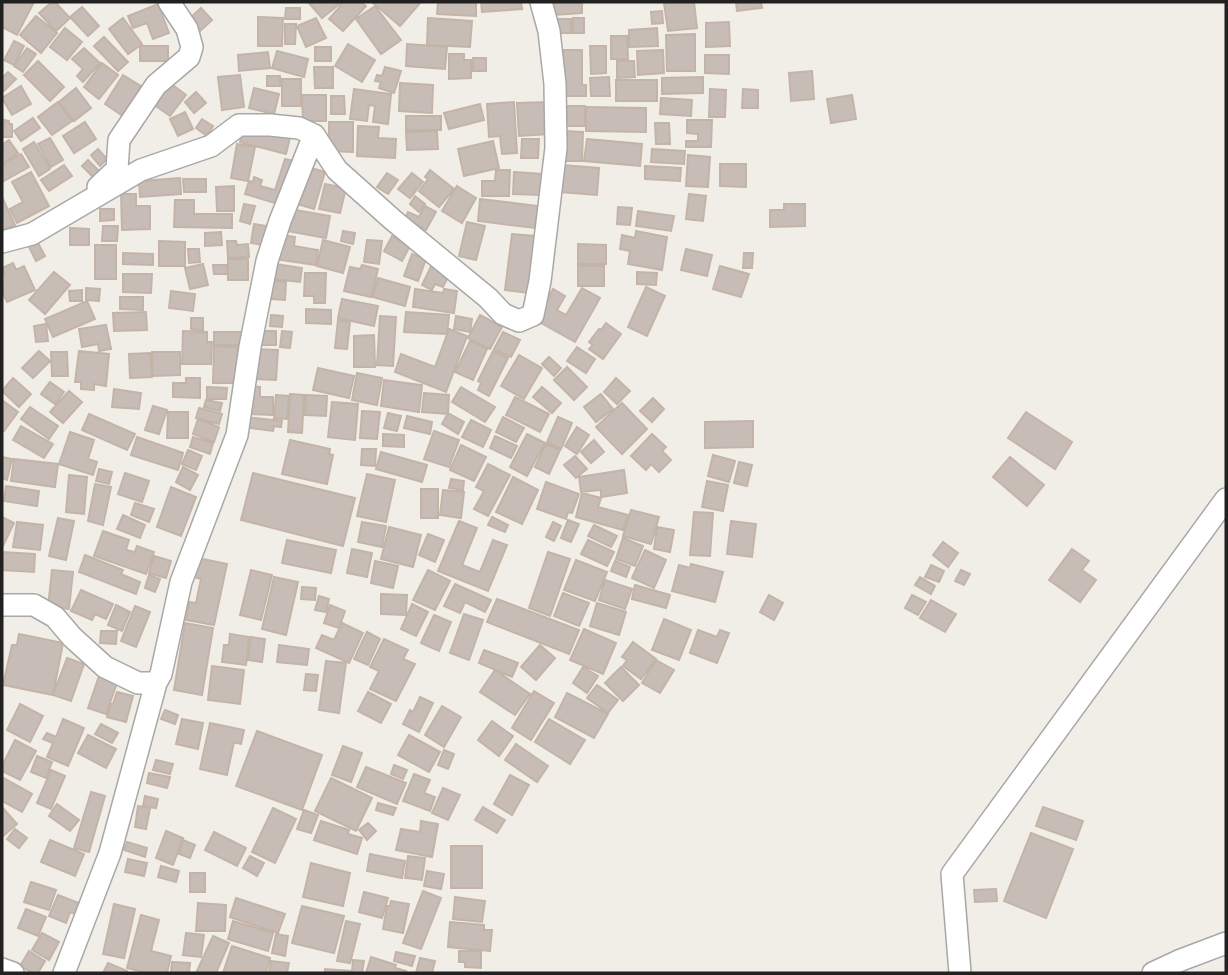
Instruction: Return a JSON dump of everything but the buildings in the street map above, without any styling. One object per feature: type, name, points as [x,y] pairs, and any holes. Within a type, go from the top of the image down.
[{"type":"street","points":[[76,207],[117,169],[119,140],[156,85],[189,57],[192,47],[187,29],[169,2]]},
{"type":"street","points":[[2,242],[32,234],[141,170],[211,146],[239,125],[299,128],[314,135],[337,170],[488,298],[503,314],[519,321],[533,315],[540,281],[556,148],[555,84],[549,31],[541,2]]},
{"type":"street","points":[[64,973],[110,853],[156,683],[161,674],[181,582],[237,435],[250,346],[267,261],[314,135]]},
{"type":"street","points":[[960,973],[951,874],[1226,499]]},
{"type":"street","points":[[2,605],[34,605],[55,617],[72,637],[105,667],[138,683],[156,683]]},
{"type":"street","points":[[1153,973],[1226,943]]},
{"type":"street","points":[[2,969],[13,973]]}]
